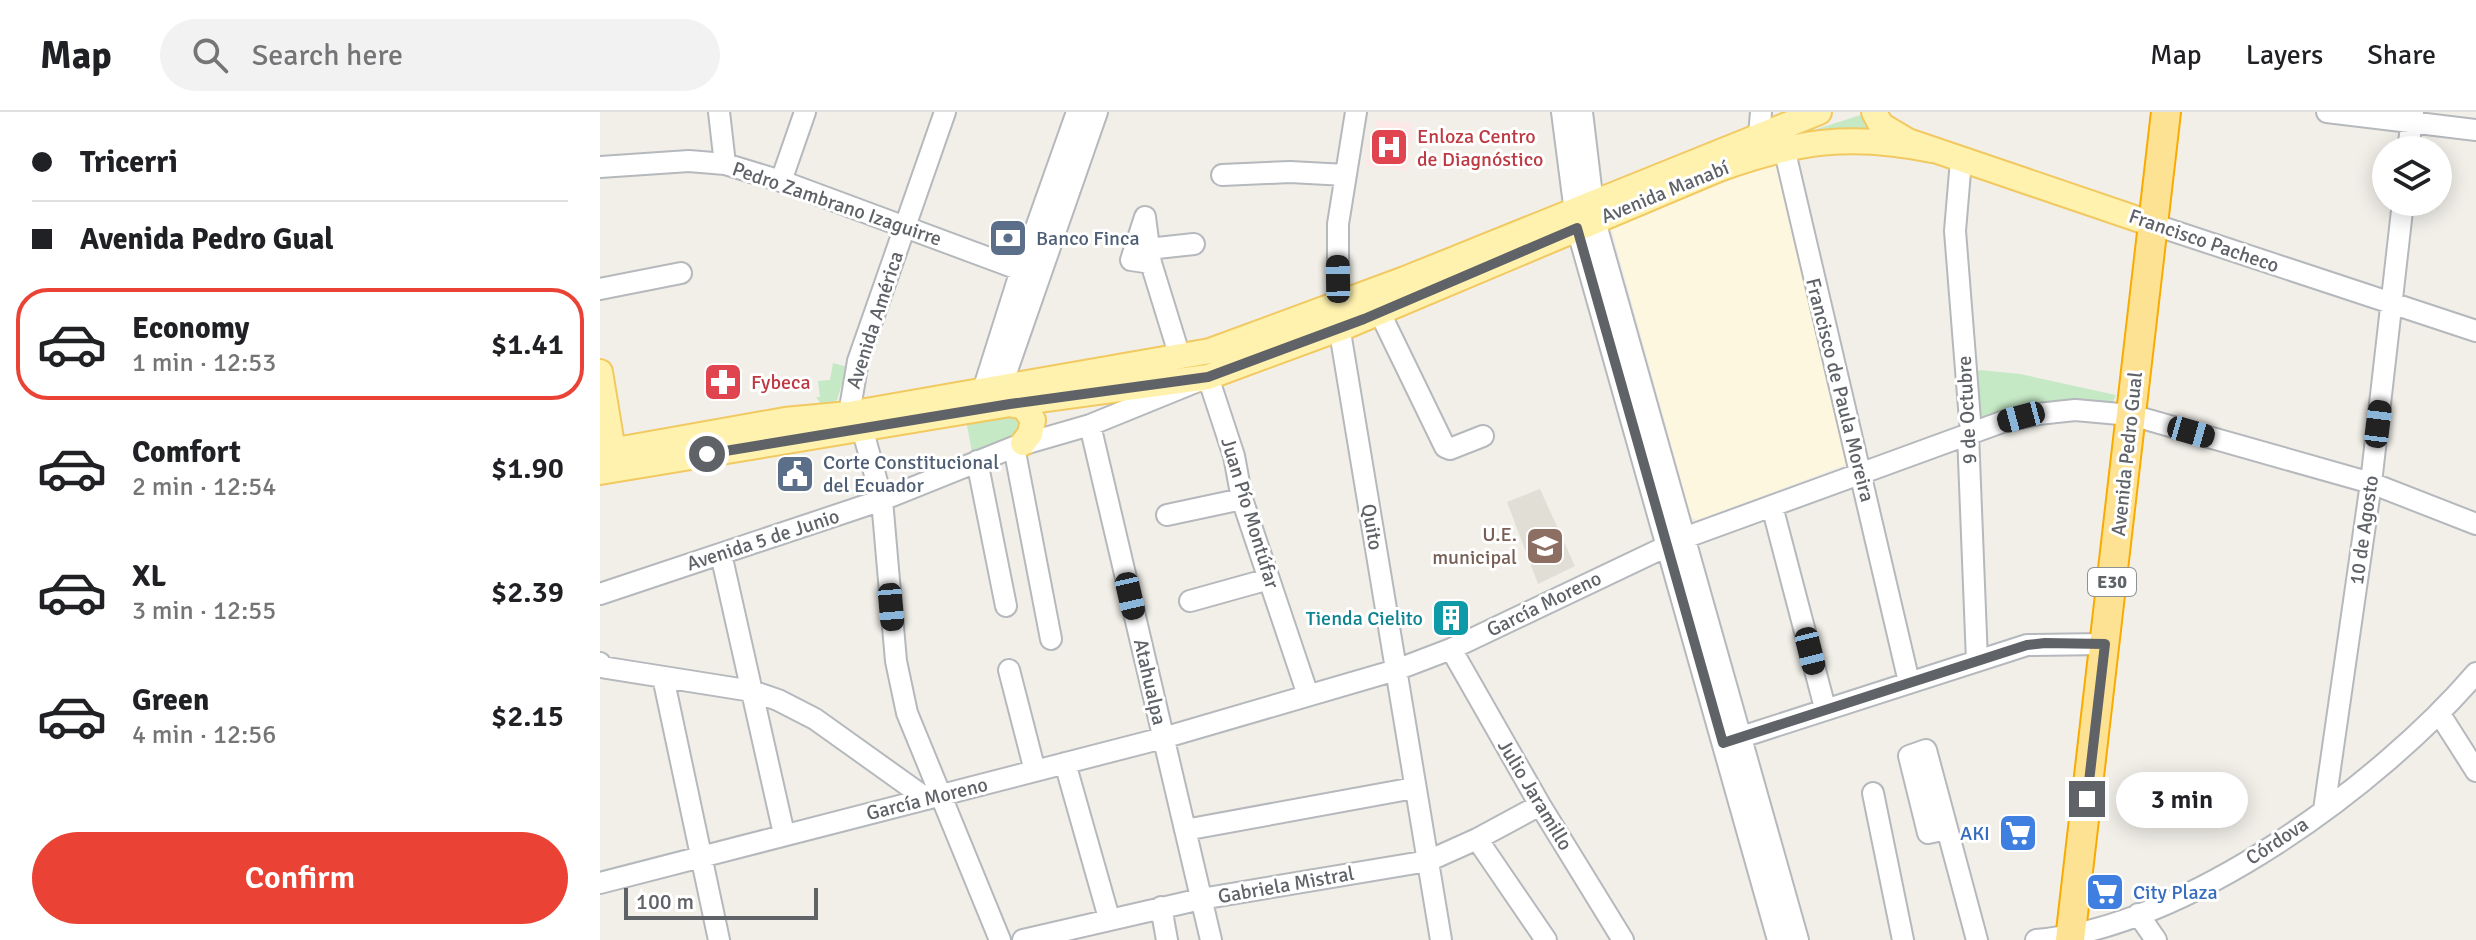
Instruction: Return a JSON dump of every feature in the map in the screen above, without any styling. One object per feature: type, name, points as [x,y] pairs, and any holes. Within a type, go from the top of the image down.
[{"type":"highway","name":"Avenida Pedro Gual","points":[[2071,937],[2166,112]]},
{"type":"main road","points":[[1760,134],[1819,112]]},
{"type":"main road","points":[[1874,112],[1887,130],[1932,150]]},
{"type":"main road","name":"Avenida Manabí","points":[[607,461],[817,416],[856,421],[993,399],[1210,351],[1339,317],[1380,313],[1760,134]]},
{"type":"main road","points":[[1760,134],[1784,148],[1848,139],[1932,150]]},
{"type":"main road","name":"Francisco Pacheco","points":[[1932,150],[2152,224]]},
{"type":"main road","name":"Avenida Manabí","points":[[993,399],[1208,377],[1339,317],[1585,215]]},
{"type":"main road","points":[[600,372],[607,461]]},
{"type":"main road","points":[[993,399],[1024,407],[1033,420],[1030,434],[1019,445]]},
{"type":"street","points":[[719,112],[725,164]]},
{"type":"street","points":[[781,181],[805,112]]},
{"type":"street","name":"Avenida América","points":[[945,112],[858,361],[856,421],[882,500],[899,680],[935,797],[1000,940]]},
{"type":"street","points":[[993,399],[1021,270],[1077,112]]},
{"type":"street","points":[[993,399],[1097,112]]},
{"type":"street","name":"Quito","points":[[1356,112],[1338,224],[1339,317],[1441,940]]},
{"type":"street","points":[[1562,112],[1585,215],[1732,740],[1798,940]]},
{"type":"street","points":[[1582,112],[1585,215]]},
{"type":"street","points":[[2327,112],[2412,117],[2476,130]]},
{"type":"street","name":"Francisco de Paula Moreira","points":[[1784,148],[1909,682]]},
{"type":"street","name":"9 de Octubre","points":[[1961,160],[1955,231],[1970,434],[1977,661]]},
{"type":"street","name":"Pedro Zambrano Izaguirre","points":[[600,167],[689,161],[725,164],[781,181],[1021,270]]},
{"type":"street","points":[[1222,175],[1290,172],[1346,175]]},
{"type":"street","name":"10 de Agosto","points":[[2324,810],[2371,483],[2402,216]]},
{"type":"street","name":"Francisco Pacheco","points":[[2152,224],[2476,331]]},
{"type":"street","points":[[1180,357],[1150,256],[1194,244]]},
{"type":"street","points":[[600,289],[681,273]]},
{"type":"street","points":[[1380,313],[1445,447],[1450,449],[1483,436]]},
{"type":"street","name":"Avenida 5 de Junio","points":[[600,594],[882,500],[1019,445],[1210,351]]},
{"type":"street","name":"Avenida 5 de Junio","points":[[1019,445],[1090,425],[1208,377]]},
{"type":"street","name":"Juan Pío Montúfar","points":[[1208,377],[1234,456],[1242,499],[1308,695]]},
{"type":"street","name":"García Moreno","points":[[600,883],[1163,738],[1396,670],[1451,649],[1676,542],[1970,434],[2011,420],[2054,411],[2093,410],[2131,415],[2371,483],[2476,524]]},
{"type":"street","name":"Atahualpa","points":[[1090,425],[1211,940]]},
{"type":"street","points":[[1019,445],[1051,639]]},
{"type":"street","points":[[977,461],[1006,606]]},
{"type":"street","points":[[1167,515],[1242,499]]},
{"type":"street","points":[[1772,506],[1825,708]]},
{"type":"street","points":[[721,554],[784,834]]},
{"type":"street","points":[[1190,601],[1269,579]]},
{"type":"street","points":[[1732,740],[1825,708],[2036,644],[2105,644]]},
{"type":"street","name":"Julio Jaramillo","points":[[1451,649],[1540,805],[1623,940]]},
{"type":"street","points":[[600,663],[601,667],[752,691],[796,708],[935,797]]},
{"type":"street","points":[[1009,670],[1035,771]]},
{"type":"street","name":"Córdova","points":[[2036,940],[2071,937],[2138,914],[2221,876],[2324,810],[2383,764],[2439,713],[2476,673]]},
{"type":"street","points":[[663,677],[719,940]]},
{"type":"street","points":[[2439,713],[2476,771]]},
{"type":"street","points":[[1732,740],[1778,940]]},
{"type":"street","points":[[1065,763],[1109,918]]},
{"type":"street","points":[[1185,830],[1414,788]]},
{"type":"street","points":[[1873,793],[1903,940]]},
{"type":"street","name":"Gabriela Mistral","points":[[1023,940],[1201,899],[1428,861],[1540,805]]},
{"type":"street","points":[[1947,829],[1977,940]]},
{"type":"street","points":[[1477,839],[1546,940]]},
{"type":"street","points":[[1161,907],[1167,940]]},
{"type":"street","points":[[2138,914],[2156,940]]},
{"type":"shaded area","name":"Enloza Centro de Diagnóstico","points":[[1376,120],[1413,123],[1408,170],[1366,166],[1369,133],[1375,133]]},
{"type":"shaded area","points":[[1773,158],[1781,166],[1848,462],[1697,520],[1691,516],[1611,227]]},
{"type":"shaded area","name":"U.E. municipal","points":[[1540,489],[1575,566],[1538,584],[1507,502]]},
{"type":"green space","points":[[1864,114],[1871,130],[1798,135]]},
{"type":"green space","points":[[833,363],[847,367],[837,400],[824,408],[816,397],[820,397],[818,381],[830,380]]},
{"type":"green space","points":[[1977,372],[2020,374],[2116,395],[2113,402],[2048,404],[2015,408],[1983,417],[1979,414]]},
{"type":"green space","points":[[1020,411],[1022,435],[972,452],[966,420]]},
{"type":"place","name":"Enloza Centro de Diagnóstico","points":[[1389,147]]},
{"type":"place","name":"Banco Finca","points":[[1008,238]]},
{"type":"place","name":"Fybeca","points":[[723,382]]},
{"type":"place","name":"Corte Constitucional del Ecuador","points":[[795,474]]},
{"type":"place","name":"U.E. municipal","points":[[1545,546]]},
{"type":"place","name":"Tienda Cielito","points":[[1451,618]]},
{"type":"place","name":"AKI","points":[[2018,833]]},
{"type":"place","name":"City Plaza","points":[[2105,892]]},
{"type":"route","points":[[707,454],[1010,404],[1208,377],[1330,333],[1577,228],[1723,743],[2027,645],[2105,644],[2087,799]]}]
